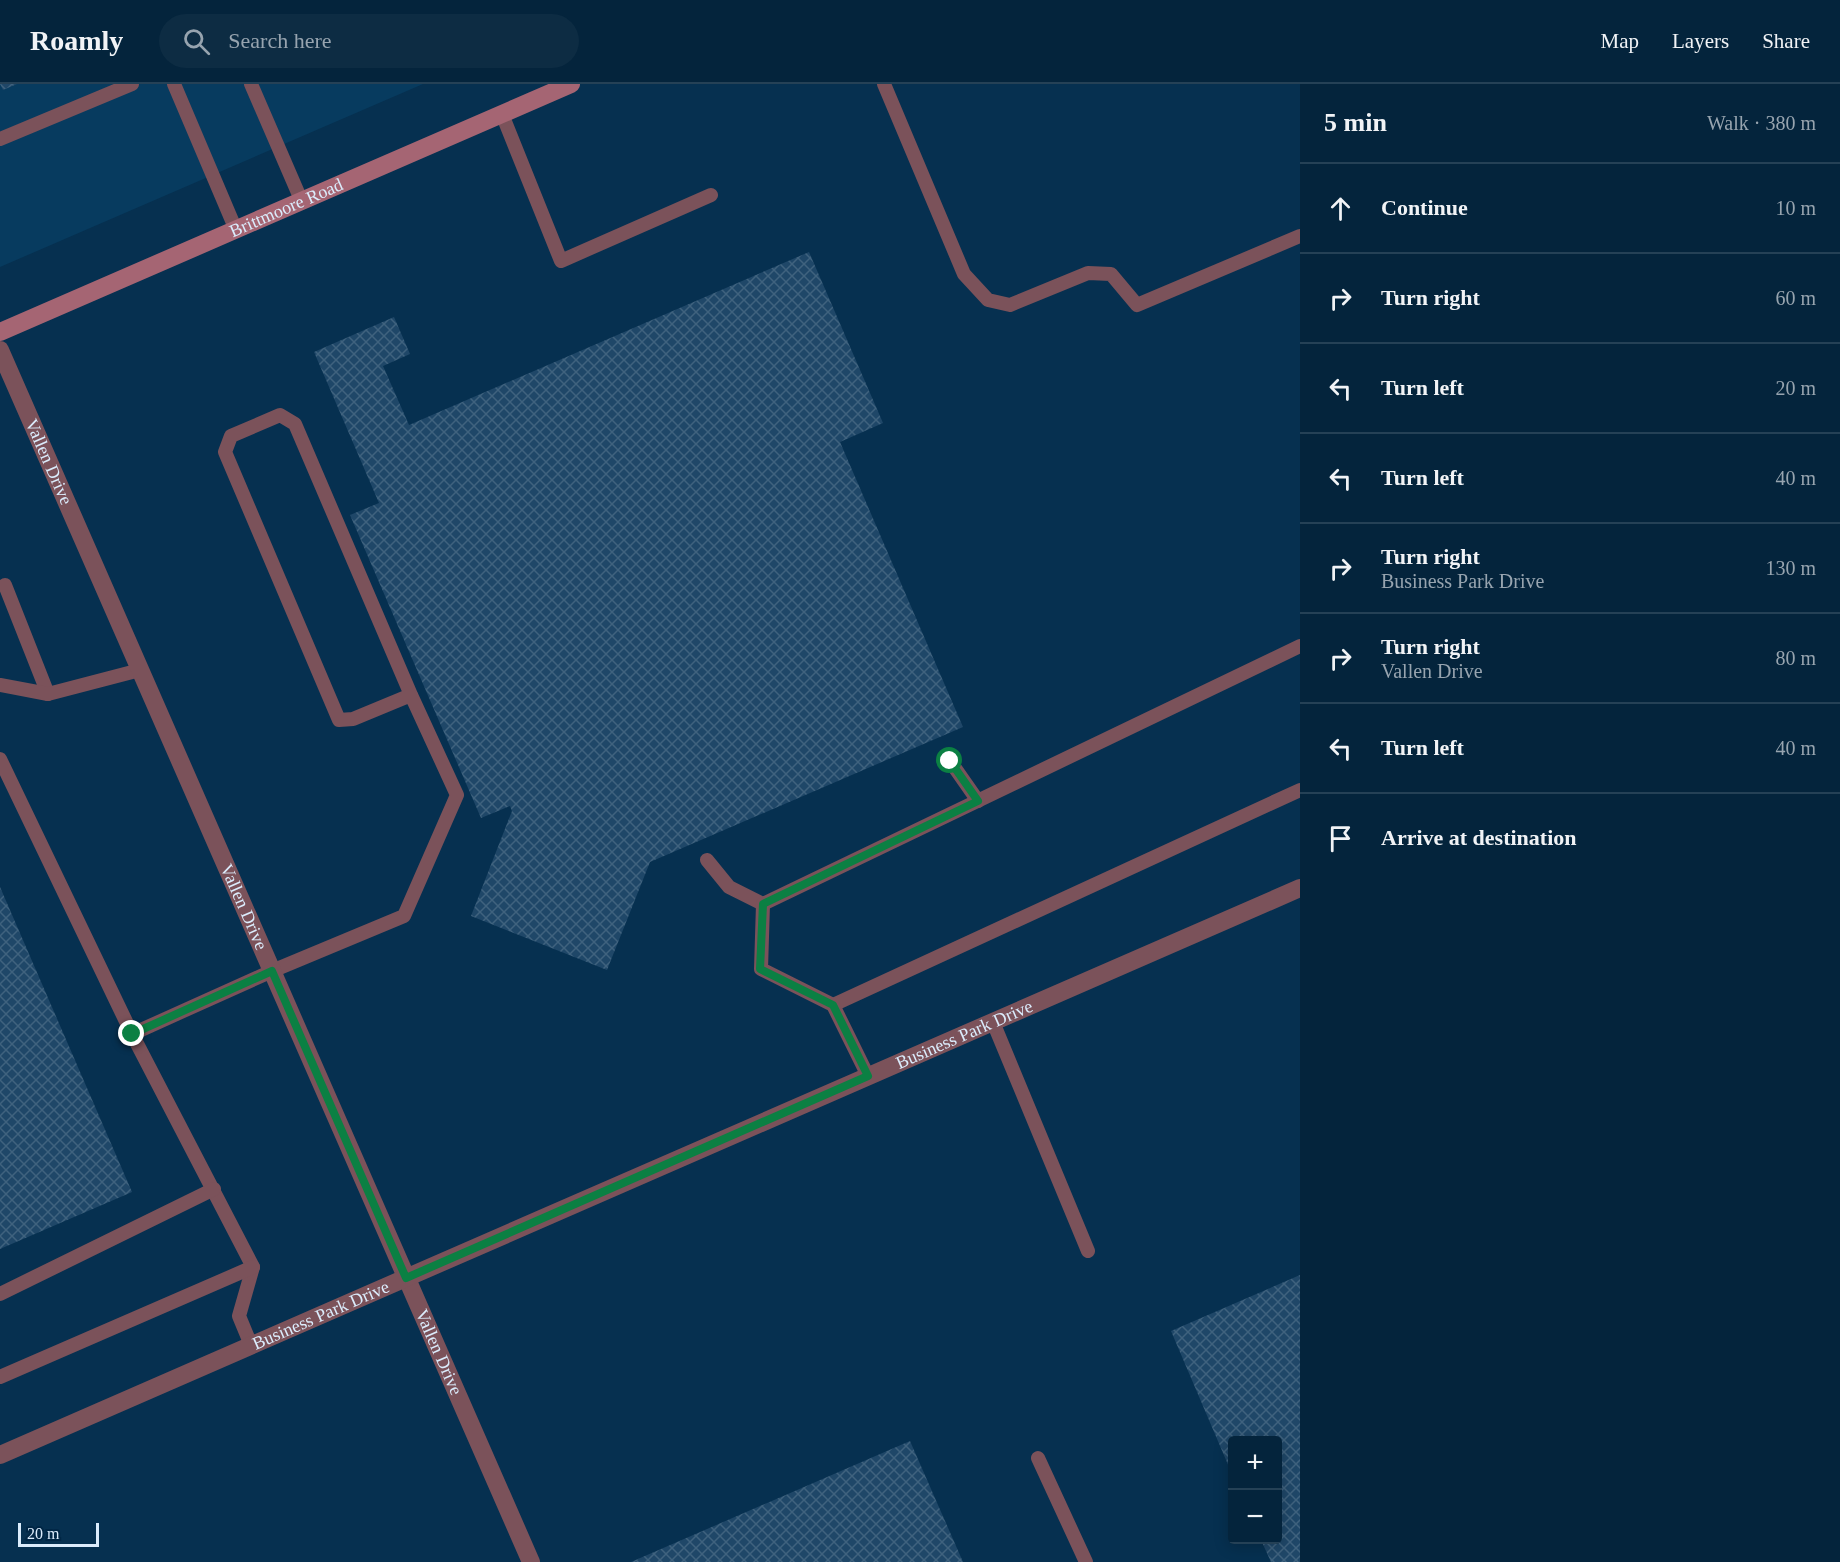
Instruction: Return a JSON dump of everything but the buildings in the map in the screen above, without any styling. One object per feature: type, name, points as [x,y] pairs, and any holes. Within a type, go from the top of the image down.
[{"type":"main road","name":"Brittmoore Road","points":[[0,332],[571,84]]},
{"type":"street","name":"Vallen Drive","points":[[0,350],[531,1562]]},
{"type":"street","name":"Business Park Drive","points":[[0,1455],[1300,888]]},
{"type":"lane","points":[[0,139],[132,84]]},
{"type":"lane","points":[[174,84],[236,230]]},
{"type":"lane","points":[[251,84],[302,202]]},
{"type":"lane","points":[[884,84],[964,274],[988,300],[1010,305],[1088,273],[1111,273],[1137,305],[1300,236]]},
{"type":"lane","points":[[502,114],[561,261],[711,195]]},
{"type":"lane","points":[[132,1034],[272,971],[404,916],[457,795],[411,695],[295,424],[280,415],[231,436],[225,452],[339,720],[353,719],[411,695]]},
{"type":"lane","points":[[5,585],[48,694]]},
{"type":"lane","points":[[763,904],[1300,646]]},
{"type":"lane","points":[[0,685],[48,694],[140,670]]},
{"type":"lane","points":[[0,759],[132,1034],[253,1267],[239,1316],[251,1345]]},
{"type":"lane","points":[[950,761],[978,801]]},
{"type":"lane","points":[[833,1005],[1300,790]]},
{"type":"lane","points":[[707,860],[729,887],[763,904]]},
{"type":"lane","points":[[763,904],[760,969],[833,1005],[868,1076]]},
{"type":"lane","points":[[993,1022],[1088,1251]]},
{"type":"lane","points":[[0,1294],[214,1189]]},
{"type":"lane","points":[[0,1377],[253,1267]]},
{"type":"lane","points":[[1038,1458],[1086,1562]]},
{"type":"shaded area","points":[[0,84],[423,84],[0,267]]},
{"type":"route","points":[[132,1034],[272,971],[406,1278],[868,1076],[833,1005],[760,969],[763,904],[978,801],[950,761]]}]
